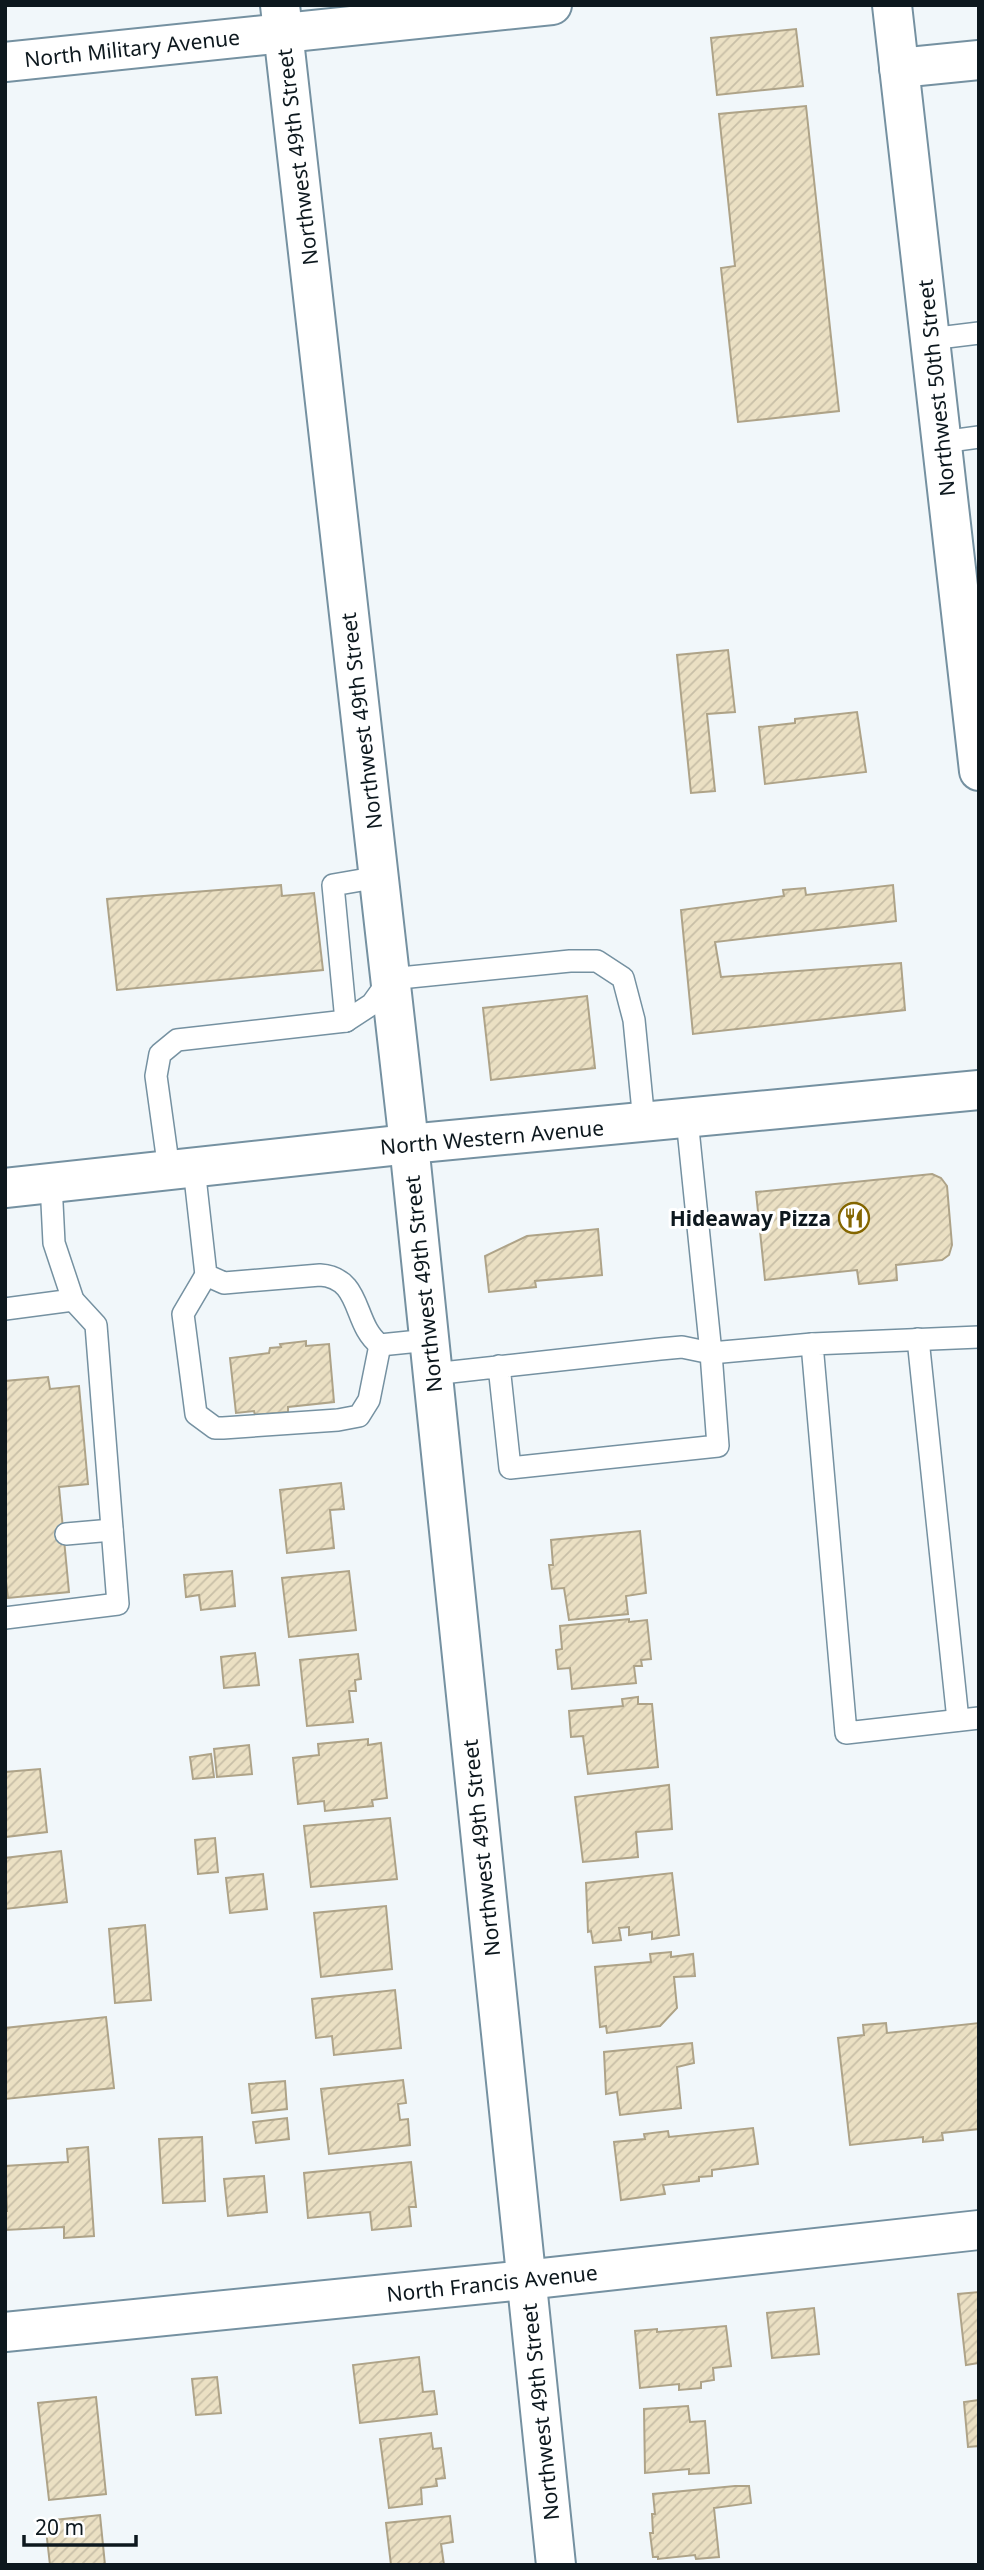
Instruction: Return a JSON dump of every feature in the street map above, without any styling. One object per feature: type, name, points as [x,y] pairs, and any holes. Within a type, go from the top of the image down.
[{"type":"street","name":"North Military Avenue","points":[[5,62],[282,18],[552,5]]},
{"type":"street","name":"Northwest 50th Street","points":[[892,5],[930,339],[960,440],[979,771]]},
{"type":"street","name":"Northwest 49th Street","points":[[282,18],[409,1144],[556,2565]]},
{"type":"street","points":[[899,68],[979,60]]},
{"type":"street","name":"North Western Avenue","points":[[5,1188],[409,1144],[979,1090]]},
{"type":"street","name":"North Francis Avenue","points":[[5,2332],[525,2280],[979,2230]]},
{"type":"lane","points":[[930,339],[979,333]]},
{"type":"lane","points":[[346,1021],[333,885],[379,877]]},
{"type":"lane","points":[[380,1345],[369,1400],[359,1416],[338,1420],[215,1428],[196,1414],[183,1314],[206,1275],[156,1076],[160,1054],[177,1040],[346,1021],[372,1004],[390,978],[570,961],[597,961],[623,978],[634,1020],[644,1122]]},
{"type":"lane","points":[[499,1366],[510,1468],[718,1446],[687,1119]]},
{"type":"lane","points":[[5,1618],[118,1604],[96,1325],[73,1300],[54,1243],[51,1183]]},
{"type":"lane","points":[[206,1275],[224,1283],[334,1276],[348,1287],[369,1337],[380,1345],[431,1357],[499,1366],[682,1348],[710,1353],[979,1337]]},
{"type":"lane","points":[[5,1309],[73,1300]]},
{"type":"lane","points":[[812,1345],[846,1733],[969,1719],[918,1339]]},
{"type":"lane","points":[[66,1534],[112,1530]]},
{"type":"building","points":[[796,29],[803,86],[717,95],[711,38]]},
{"type":"building","points":[[806,106],[839,411],[738,422],[721,268],[735,266],[719,114]]},
{"type":"building","points":[[728,650],[735,712],[707,714],[715,791],[691,793],[677,655]]},
{"type":"building","points":[[857,712],[866,772],[765,784],[759,727],[795,723],[795,719]]},
{"type":"building","points":[[281,885],[282,896],[314,893],[323,970],[117,990],[107,899]]},
{"type":"building","points":[[893,885],[896,921],[715,942],[721,977],[901,963],[905,1010],[693,1034],[681,910],[784,896],[783,890],[805,888],[806,895]]},
{"type":"building","points":[[587,996],[595,1068],[491,1080],[483,1008]]},
{"type":"building","name":"Hideaway Pizza","points":[[932,1174],[941,1178],[947,1186],[952,1245],[949,1255],[942,1260],[896,1265],[897,1280],[859,1284],[857,1270],[765,1280],[756,1192]]},
{"type":"building","points":[[598,1229],[602,1275],[535,1281],[536,1287],[489,1292],[485,1256],[527,1236]]},
{"type":"building","points":[[306,1341],[306,1346],[329,1344],[334,1402],[288,1407],[288,1412],[255,1415],[254,1411],[236,1413],[230,1358],[269,1353],[270,1348],[281,1347],[280,1344]]},
{"type":"building","points":[[48,1377],[50,1389],[79,1386],[88,1484],[59,1487],[69,1592],[8,1598],[5,1573],[5,1381]]},
{"type":"building","points":[[341,1483],[344,1509],[330,1510],[334,1548],[287,1553],[280,1490]]},
{"type":"building","points":[[640,1531],[646,1593],[626,1596],[628,1614],[569,1620],[564,1588],[552,1589],[549,1565],[553,1565],[551,1540]]},
{"type":"building","points":[[232,1571],[235,1606],[201,1610],[199,1595],[186,1597],[184,1575]]},
{"type":"building","points":[[349,1571],[356,1630],[289,1637],[282,1578]]},
{"type":"building","points":[[629,1619],[629,1622],[647,1620],[651,1659],[641,1660],[642,1666],[634,1666],[636,1683],[572,1689],[570,1668],[558,1669],[556,1650],[562,1649],[560,1626]]},
{"type":"building","points":[[255,1653],[259,1685],[224,1688],[221,1657]]},
{"type":"building","points":[[358,1654],[361,1679],[355,1680],[356,1691],[349,1691],[353,1722],[307,1726],[300,1660]]},
{"type":"building","points":[[638,1697],[638,1704],[652,1704],[658,1767],[588,1774],[583,1736],[571,1737],[569,1711],[623,1706],[622,1699]]},
{"type":"building","points":[[368,1739],[368,1745],[381,1743],[387,1798],[372,1800],[373,1806],[325,1811],[324,1801],[298,1804],[293,1758],[319,1755],[318,1744]]},
{"type":"building","points":[[249,1745],[252,1774],[217,1777],[214,1749]]},
{"type":"building","points":[[211,1754],[214,1777],[193,1779],[190,1757]]},
{"type":"building","points":[[40,1769],[47,1832],[5,1837],[5,1772]]},
{"type":"building","points":[[669,1785],[672,1829],[636,1832],[638,1857],[583,1862],[575,1797]]},
{"type":"building","points":[[390,1818],[397,1879],[311,1887],[304,1826]]},
{"type":"building","points":[[215,1838],[218,1872],[198,1874],[195,1840]]},
{"type":"building","points":[[61,1851],[67,1902],[5,1909],[5,1858]]},
{"type":"building","points":[[672,1873],[679,1935],[652,1939],[652,1932],[629,1935],[629,1927],[619,1928],[621,1940],[593,1943],[591,1931],[588,1932],[586,1883]]},
{"type":"building","points":[[263,1874],[267,1909],[230,1913],[226,1878]]},
{"type":"building","points":[[386,1906],[392,1969],[321,1977],[314,1913]]},
{"type":"building","points":[[145,1925],[151,2000],[115,2003],[109,1929]]},
{"type":"building","points":[[671,1952],[671,1957],[693,1954],[695,1976],[674,1977],[677,2008],[660,2026],[607,2033],[606,2026],[600,2027],[595,1967],[651,1962],[650,1954]]},
{"type":"building","points":[[395,1990],[401,2048],[334,2055],[332,2036],[316,2038],[312,1999]]},
{"type":"building","points":[[106,2017],[114,2088],[5,2099],[5,2028]]},
{"type":"building","points":[[886,2023],[887,2033],[979,2023],[979,2129],[942,2133],[943,2140],[923,2142],[923,2137],[850,2145],[838,2038],[864,2035],[863,2025]]},
{"type":"building","points":[[692,2043],[694,2063],[677,2067],[681,2108],[620,2115],[617,2092],[606,2094],[604,2052]]},
{"type":"building","points":[[403,2080],[406,2103],[398,2104],[400,2120],[408,2119],[410,2145],[329,2154],[321,2089]]},
{"type":"building","points":[[285,2081],[287,2109],[252,2113],[249,2084]]},
{"type":"building","points":[[287,2118],[289,2139],[256,2143],[253,2122]]},
{"type":"building","points":[[753,2128],[758,2164],[712,2170],[712,2176],[699,2177],[699,2181],[663,2185],[665,2194],[621,2200],[614,2142],[645,2139],[644,2134],[668,2131],[669,2137]]},
{"type":"building","points":[[202,2137],[205,2201],[163,2203],[159,2139]]},
{"type":"building","points":[[88,2147],[94,2236],[64,2238],[64,2227],[5,2230],[5,2166],[68,2162],[67,2149]]},
{"type":"building","points":[[411,2162],[416,2207],[409,2207],[411,2226],[372,2230],[370,2212],[308,2218],[304,2173]]},
{"type":"building","points":[[264,2176],[267,2212],[228,2216],[224,2179]]},
{"type":"building","points":[[979,2292],[979,2363],[966,2365],[958,2294]]},
{"type":"building","points":[[814,2308],[819,2354],[772,2358],[767,2313]]},
{"type":"building","points":[[726,2326],[731,2366],[713,2368],[714,2380],[701,2382],[701,2388],[679,2390],[679,2384],[640,2388],[635,2331],[657,2329],[657,2332]]},
{"type":"building","points":[[419,2357],[423,2392],[434,2391],[437,2414],[360,2423],[353,2365]]},
{"type":"building","points":[[217,2377],[221,2413],[196,2415],[192,2379]]},
{"type":"building","points":[[96,2397],[106,2494],[49,2500],[38,2403]]},
{"type":"building","points":[[979,2400],[979,2446],[968,2447],[964,2402]]},
{"type":"building","points":[[688,2406],[690,2422],[705,2421],[709,2473],[689,2474],[689,2469],[645,2473],[644,2409]]},
{"type":"building","points":[[431,2433],[433,2449],[441,2448],[445,2478],[436,2479],[437,2486],[421,2488],[422,2504],[389,2508],[380,2439]]},
{"type":"building","points":[[749,2486],[751,2503],[714,2508],[719,2557],[653,2557],[650,2533],[653,2533],[652,2514],[655,2514],[653,2494]]},
{"type":"building","points":[[100,2515],[105,2565],[50,2565],[45,2521]]},
{"type":"building","points":[[450,2516],[453,2542],[441,2544],[444,2565],[391,2565],[386,2523]]},
{"type":"place","name":"Hideaway Pizza","points":[[854,1218]]}]
